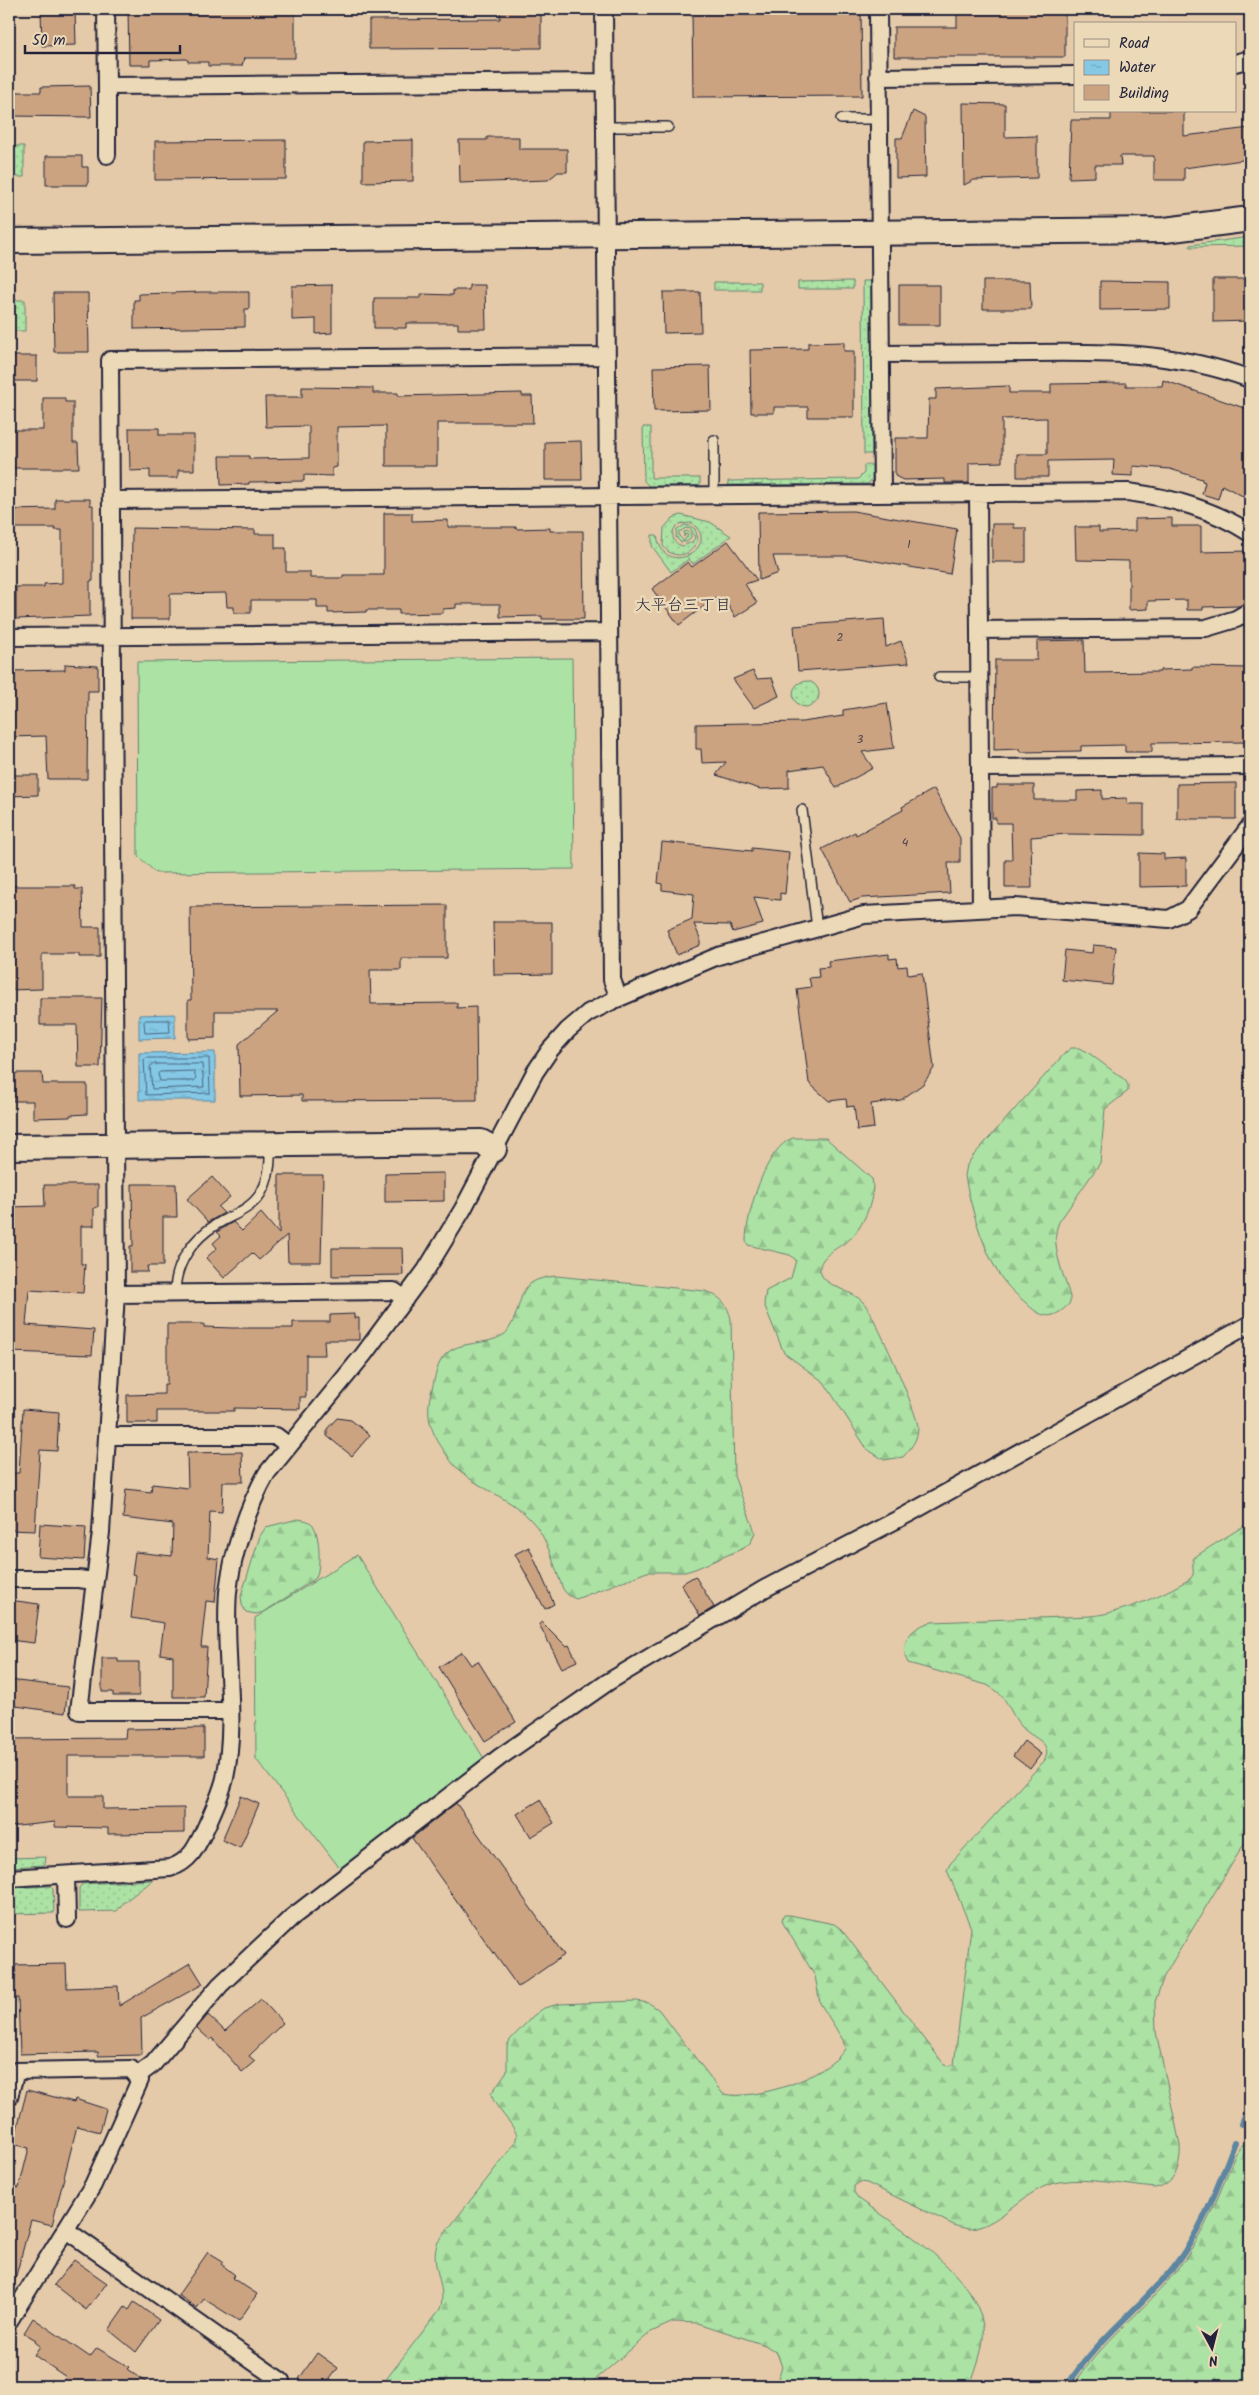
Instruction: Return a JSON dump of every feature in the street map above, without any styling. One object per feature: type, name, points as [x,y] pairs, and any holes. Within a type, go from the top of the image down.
[{"type":"street","points":[[106,9],[108,155]]},
{"type":"street","points":[[604,9],[612,980],[619,998]]},
{"type":"street","points":[[878,9],[882,493]]},
{"type":"street","points":[[1236,63],[1250,59]]},
{"type":"street","points":[[878,77],[1074,75]]},
{"type":"street","points":[[107,86],[605,82]]},
{"type":"street","points":[[9,241],[1165,230],[1250,219]]},
{"type":"street","points":[[880,354],[1130,353],[1206,365],[1250,379]]},
{"type":"street","points":[[229,1711],[79,1711],[101,1532],[116,1294],[110,360],[607,356]]},
{"type":"street","points":[[111,500],[1108,491],[1157,496],[1212,512],[1250,533]]},
{"type":"street","points":[[978,492],[981,908]]},
{"type":"street","points":[[979,630],[1206,628],[1236,619],[1250,610]]},
{"type":"street","points":[[9,637],[609,632]]},
{"type":"street","points":[[980,768],[1250,766]]},
{"type":"street","points":[[9,1878],[170,1868],[180,1865],[189,1859],[195,1851],[220,1796],[228,1758],[228,1593],[234,1562],[257,1490],[267,1473],[364,1354],[439,1249],[550,1050],[568,1030],[588,1013],[718,956],[864,915],[981,908],[1046,908],[1169,920],[1188,910],[1250,826]]},
{"type":"street","points":[[9,1147],[482,1142],[494,1149]]},
{"type":"street","points":[[116,1294],[394,1291],[404,1299]]},
{"type":"street","points":[[137,2076],[153,2064],[220,1985],[291,1918],[500,1756],[608,1682],[764,1589],[908,1514],[1250,1324]]},
{"type":"street","points":[[107,1436],[276,1436],[289,1446]]},
{"type":"street","points":[[9,1579],[78,1579],[95,1581]]},
{"type":"street","points":[[66,1874],[66,1919]]},
{"type":"street","points":[[9,2097],[16,2071],[132,2069],[140,2080],[102,2166],[66,2230],[9,2321]]},
{"type":"street","points":[[66,2230],[281,2380]]},
{"type":"lane","points":[[841,119],[878,119]]},
{"type":"lane","points":[[605,128],[668,127]]},
{"type":"lane","points":[[714,440],[714,495]]},
{"type":"lane","points":[[939,677],[979,677]]},
{"type":"lane","points":[[802,810],[816,928]]},
{"type":"lane","points":[[175,1293],[178,1270],[192,1245],[216,1225],[245,1210],[260,1194],[269,1175],[270,1144]]},
{"type":"green space","points":[[9,146],[24,146],[24,177],[9,177]]},
{"type":"green space","points":[[1250,237],[1250,246],[1190,247],[1190,245]]},
{"type":"green space","points":[[853,281],[853,289],[798,289],[798,282]]},
{"type":"green space","points":[[863,281],[871,281],[872,454],[864,454]]},
{"type":"green space","points":[[714,282],[760,282],[760,290],[714,290]]},
{"type":"green space","points":[[9,300],[25,300],[25,331],[9,331]]},
{"type":"green space","points":[[643,427],[651,427],[651,478],[700,478],[700,486],[649,486],[644,481]]},
{"type":"green space","points":[[864,465],[872,465],[872,479],[868,484],[728,485],[728,481],[858,479],[864,473]]},
{"type":"green space","points":[[681,515],[710,522],[731,536],[693,564],[689,559],[671,572],[652,546],[652,535],[657,535],[662,549],[670,556],[679,558],[689,555],[697,549],[701,541],[700,532],[691,523],[679,524],[674,529],[673,535],[675,542],[683,546],[692,542],[695,538],[691,529],[686,528],[679,532],[679,536],[684,541],[688,535],[685,534],[684,537],[684,532],[687,531],[691,534],[691,537],[687,542],[680,542],[676,537],[677,530],[685,525],[695,529],[698,538],[692,549],[678,555],[667,551],[663,546],[664,528],[673,518]]},
{"type":"green space","points":[[572,658],[574,869],[156,873],[138,856],[137,662]]},
{"type":"green space","points":[[806,681],[815,685],[819,694],[815,703],[806,707],[797,703],[793,694],[797,685]]},
{"type":"green space","points":[[1071,1048],[1079,1048],[1086,1051],[1125,1080],[1128,1085],[1128,1091],[1105,1109],[1100,1163],[1059,1222],[1056,1231],[1057,1249],[1070,1303],[1058,1313],[1047,1316],[1036,1312],[1017,1295],[997,1271],[977,1225],[965,1176],[967,1165],[973,1156]]},
{"type":"green space","points":[[793,1138],[826,1138],[872,1179],[871,1200],[862,1223],[850,1239],[825,1257],[820,1269],[825,1280],[863,1302],[876,1324],[894,1363],[911,1403],[918,1427],[915,1440],[903,1457],[884,1460],[867,1449],[824,1382],[784,1353],[764,1304],[766,1291],[791,1278],[796,1260],[790,1255],[748,1245],[746,1241],[747,1229],[754,1199],[766,1167],[783,1144]]},
{"type":"green space","points":[[556,1276],[705,1291],[719,1298],[728,1309],[731,1319],[734,1476],[755,1532],[751,1542],[744,1548],[695,1569],[685,1572],[647,1572],[576,1599],[568,1595],[563,1589],[542,1535],[531,1520],[523,1512],[468,1477],[448,1457],[432,1430],[429,1417],[430,1396],[440,1361],[452,1350],[466,1345],[489,1341],[507,1332],[515,1317],[523,1292],[527,1287],[543,1278]]},
{"type":"green space","points":[[298,1519],[310,1522],[317,1536],[319,1566],[316,1578],[264,1612],[256,1614],[246,1612],[242,1605],[241,1596],[260,1536],[266,1527]]},
{"type":"green space","points":[[1250,1522],[1250,1834],[1164,1976],[1155,2002],[1156,2032],[1180,2145],[1176,2172],[1168,2182],[1155,2188],[1082,2180],[1047,2185],[993,2221],[971,2229],[956,2226],[867,2183],[860,2182],[854,2186],[854,2192],[858,2198],[914,2238],[951,2271],[967,2289],[978,2307],[983,2327],[983,2342],[970,2386],[775,2386],[782,2367],[777,2353],[765,2345],[698,2323],[673,2322],[651,2332],[588,2386],[381,2386],[440,2309],[442,2292],[435,2259],[438,2242],[515,2143],[517,2135],[496,2105],[491,2094],[507,2071],[507,2046],[510,2040],[533,2016],[544,2008],[559,2004],[636,2001],[649,2003],[659,2010],[723,2094],[753,2094],[789,2085],[823,2069],[836,2060],[845,2049],[843,2040],[820,2003],[815,1976],[783,1923],[784,1915],[790,1915],[834,1924],[841,1929],[943,2063],[948,2066],[954,2065],[971,1928],[947,1870],[950,1864],[1045,1760],[1047,1751],[1042,1743],[1019,1724],[1001,1695],[995,1690],[987,1685],[908,1663],[904,1648],[909,1636],[919,1627],[932,1622],[1091,1616],[1130,1607],[1155,1597],[1190,1579],[1193,1575],[1193,1559]]},
{"type":"green space","points":[[357,1555],[485,1760],[342,1871],[256,1759],[255,1618]]},
{"type":"green space","points":[[46,1857],[45,1865],[9,1867],[9,1858]]},
{"type":"green space","points":[[153,1880],[123,1903],[117,1911],[79,1912],[79,1888],[82,1884]]},
{"type":"green space","points":[[50,1886],[53,1889],[54,1913],[9,1914],[9,1888]]},
{"type":"green space","points":[[1250,2141],[1250,2386],[1073,2386],[1096,2355],[1164,2285],[1187,2257],[1210,2215],[1235,2155],[1241,2146]]},
{"type":"water","points":[[175,1014],[175,1038],[139,1039],[139,1015]]},
{"type":"water","points":[[215,1052],[215,1100],[139,1100],[139,1053]]},
{"type":"building","points":[[41,9],[75,9],[76,45],[42,46]]},
{"type":"building","points":[[128,9],[295,9],[295,58],[244,58],[242,66],[208,66],[208,62],[188,62],[187,59],[150,60],[150,65],[129,65]]},
{"type":"building","points":[[500,9],[541,9],[541,48],[369,49],[369,20],[500,19]]},
{"type":"building","points":[[692,9],[861,9],[862,96],[693,97]]},
{"type":"building","points":[[957,9],[1065,11],[1065,57],[894,57],[894,27],[957,27]]},
{"type":"building","points":[[90,86],[91,117],[9,116],[9,92],[41,92],[41,87]]},
{"type":"building","points":[[963,103],[1005,104],[1005,137],[1037,136],[1037,178],[974,180],[964,185]]},
{"type":"building","points":[[913,111],[925,117],[926,177],[896,178],[896,138],[902,138]]},
{"type":"building","points":[[1111,112],[1184,112],[1184,136],[1250,128],[1250,159],[1184,168],[1184,180],[1154,180],[1154,156],[1120,156],[1121,165],[1095,165],[1095,177],[1069,178],[1071,120],[1111,120]]},
{"type":"building","points":[[487,137],[519,137],[519,149],[567,149],[567,172],[558,172],[548,180],[460,183],[459,140],[487,140]]},
{"type":"building","points":[[286,140],[286,179],[155,180],[155,141]]},
{"type":"building","points":[[413,140],[413,181],[363,182],[363,141]]},
{"type":"building","points":[[46,156],[82,156],[82,167],[88,167],[88,185],[46,185]]},
{"type":"building","points":[[1213,279],[1250,279],[1250,321],[1213,322]]},
{"type":"building","points":[[983,281],[1030,281],[1031,309],[983,309]]},
{"type":"building","points":[[1100,281],[1170,282],[1170,309],[1100,310]]},
{"type":"building","points":[[332,285],[332,333],[316,334],[316,319],[292,320],[292,286]]},
{"type":"building","points":[[469,285],[485,285],[486,329],[458,329],[458,323],[406,323],[406,328],[374,328],[374,298],[421,298],[421,294],[453,295],[453,290],[469,290]]},
{"type":"building","points":[[899,285],[940,285],[940,325],[899,325]]},
{"type":"building","points":[[249,292],[249,309],[245,309],[245,327],[134,329],[134,300],[139,300],[139,294]]},
{"type":"building","points":[[663,292],[700,292],[701,332],[664,333]]},
{"type":"building","points":[[53,293],[88,293],[89,352],[54,352]]},
{"type":"building","points":[[844,342],[844,351],[854,351],[854,417],[808,417],[808,407],[774,407],[774,413],[751,413],[750,350],[808,349],[808,343]]},
{"type":"building","points":[[9,356],[37,356],[37,381],[9,381]]},
{"type":"building","points":[[710,366],[711,410],[654,411],[653,367]]},
{"type":"building","points":[[1163,380],[1250,410],[1250,500],[1222,485],[1218,499],[1202,494],[1205,482],[1202,479],[1170,469],[1133,466],[1133,476],[1113,475],[1114,460],[1048,461],[1048,477],[1017,477],[1017,454],[1047,454],[1047,418],[1002,419],[1002,462],[969,463],[969,483],[945,483],[945,479],[903,480],[895,476],[895,438],[928,438],[929,399],[936,399],[936,389],[1009,386],[1009,393],[1051,393],[1051,384],[1126,383],[1126,386],[1162,386]]},
{"type":"building","points":[[302,387],[373,388],[373,393],[398,393],[398,396],[522,393],[522,396],[532,396],[533,423],[437,423],[437,466],[386,466],[386,426],[337,427],[337,467],[332,468],[332,476],[304,475],[304,481],[249,482],[249,484],[221,485],[220,456],[249,456],[249,459],[309,458],[309,426],[266,427],[265,397],[302,397]]},
{"type":"building","points":[[43,398],[65,398],[65,402],[73,402],[73,443],[78,443],[79,468],[9,468],[9,430],[43,430]]},
{"type":"building","points":[[129,428],[159,428],[159,435],[194,435],[194,470],[178,470],[178,478],[150,478],[150,470],[130,471]]},
{"type":"building","points":[[581,441],[582,480],[545,480],[545,442]]},
{"type":"building","points":[[55,499],[90,499],[90,505],[93,505],[93,581],[90,581],[90,616],[16,619],[16,587],[44,587],[44,584],[62,583],[62,530],[55,530],[55,528],[9,528],[9,510],[55,509]]},
{"type":"building","points":[[853,511],[957,529],[950,574],[847,556],[773,556],[778,573],[759,580],[758,512]]},
{"type":"building","points":[[384,513],[412,513],[412,521],[448,520],[448,527],[550,528],[550,531],[583,531],[584,619],[542,619],[542,616],[500,617],[500,604],[456,604],[456,608],[443,609],[443,613],[399,614],[399,610],[366,610],[366,612],[328,613],[328,608],[317,608],[317,600],[251,600],[251,613],[234,613],[234,607],[227,607],[226,593],[170,594],[170,619],[131,619],[132,528],[255,530],[255,534],[275,534],[275,548],[286,548],[286,572],[310,572],[310,578],[343,578],[343,575],[384,575]]},
{"type":"building","points":[[1172,518],[1172,526],[1201,526],[1201,552],[1250,551],[1249,601],[1239,606],[1203,607],[1203,610],[1187,610],[1187,600],[1148,601],[1148,609],[1129,610],[1129,561],[1076,560],[1075,527],[1099,527],[1099,532],[1135,531],[1135,519]]},
{"type":"building","points":[[992,524],[1014,524],[1014,528],[1026,528],[1026,562],[992,562]]},
{"type":"building","points":[[728,541],[757,580],[745,584],[757,603],[735,617],[724,599],[719,604],[715,598],[679,625],[652,589],[688,562],[692,567]]},
{"type":"building","points":[[884,619],[886,647],[901,641],[909,663],[798,671],[794,626]]},
{"type":"building","points":[[1084,640],[1085,673],[1160,672],[1160,670],[1192,669],[1192,667],[1250,668],[1250,742],[1152,743],[1152,752],[1125,752],[1125,745],[1081,746],[1081,751],[1020,752],[1020,749],[994,750],[995,660],[1037,660],[1037,641]]},
{"type":"building","points":[[65,664],[98,666],[98,691],[88,691],[87,779],[48,779],[46,736],[9,737],[9,671],[65,670]]},
{"type":"building","points":[[753,671],[757,679],[772,678],[779,696],[754,708],[733,679]]},
{"type":"building","points":[[887,703],[894,748],[862,752],[873,768],[836,788],[823,765],[789,770],[789,788],[760,789],[716,775],[726,762],[702,763],[701,749],[696,749],[696,724],[802,722],[843,716],[843,710]]},
{"type":"building","points":[[9,775],[38,775],[38,795],[9,796]]},
{"type":"building","points":[[1236,783],[1236,819],[1177,819],[1177,784]]},
{"type":"building","points":[[997,785],[1034,785],[1034,800],[1077,800],[1077,791],[1102,790],[1102,799],[1127,798],[1127,804],[1144,804],[1144,835],[1067,834],[1031,837],[1032,888],[1005,888],[1005,860],[1012,860],[1011,823],[996,823],[996,818],[992,818],[992,788],[997,788]]},
{"type":"building","points":[[934,789],[960,838],[960,863],[948,863],[950,893],[862,898],[850,902],[822,849],[855,832],[856,835],[903,810],[902,807]]},
{"type":"building","points":[[662,842],[752,851],[752,848],[789,852],[785,894],[780,893],[780,900],[754,897],[763,924],[733,932],[730,925],[694,924],[700,938],[700,945],[677,955],[667,930],[692,919],[694,894],[662,890],[662,884],[658,883]]},
{"type":"building","points":[[1139,853],[1164,854],[1164,859],[1186,858],[1186,886],[1139,887]]},
{"type":"building","points":[[11,886],[75,886],[75,889],[82,889],[83,927],[100,927],[100,957],[79,957],[79,954],[42,954],[42,989],[9,990]]},
{"type":"building","points":[[447,905],[447,958],[401,958],[401,970],[370,970],[371,1004],[457,1003],[457,1008],[476,1007],[477,1100],[302,1101],[302,1095],[240,1096],[239,1044],[278,1011],[215,1011],[215,1038],[188,1039],[188,1000],[191,1000],[190,907]]},
{"type":"building","points":[[493,922],[552,922],[552,974],[494,975]]},
{"type":"building","points":[[1093,945],[1116,947],[1112,985],[1062,980],[1065,950],[1092,953]]},
{"type":"building","points":[[889,954],[889,959],[897,958],[898,967],[907,966],[908,975],[922,973],[934,1068],[923,1084],[901,1100],[871,1104],[874,1128],[857,1130],[854,1106],[847,1107],[846,1099],[829,1101],[809,1083],[797,989],[811,987],[809,978],[819,977],[818,968],[829,967],[828,961]]},
{"type":"building","points":[[40,998],[102,998],[100,1067],[78,1067],[77,1025],[40,1025]]},
{"type":"building","points":[[12,1073],[42,1073],[43,1084],[87,1084],[87,1114],[70,1115],[70,1117],[33,1118],[33,1101],[13,1101]]},
{"type":"building","points":[[444,1173],[444,1201],[385,1202],[385,1174]]},
{"type":"building","points":[[279,1175],[323,1175],[321,1262],[288,1262],[287,1235],[259,1260],[252,1253],[224,1278],[206,1258],[217,1248],[213,1243],[221,1236],[217,1232],[233,1222],[242,1231],[261,1213],[279,1234]]},
{"type":"building","points":[[212,1177],[230,1197],[218,1207],[224,1213],[208,1222],[187,1199]]},
{"type":"building","points":[[132,1184],[176,1184],[177,1217],[163,1217],[163,1266],[147,1266],[148,1272],[130,1272],[130,1246],[133,1246]]},
{"type":"building","points":[[44,1185],[98,1185],[98,1207],[94,1208],[94,1226],[81,1226],[81,1264],[85,1264],[83,1293],[29,1290],[26,1325],[94,1330],[92,1355],[9,1352],[9,1207],[45,1206]]},
{"type":"building","points":[[332,1248],[402,1248],[403,1275],[332,1276]]},
{"type":"building","points":[[354,1314],[354,1318],[359,1318],[359,1340],[324,1340],[325,1355],[306,1355],[306,1397],[300,1397],[300,1409],[234,1408],[234,1411],[157,1411],[157,1423],[127,1423],[127,1395],[164,1394],[164,1384],[167,1384],[167,1324],[204,1324],[204,1327],[232,1328],[293,1328],[293,1322],[330,1322],[330,1315]]},
{"type":"building","points":[[23,1409],[59,1412],[57,1451],[40,1450],[35,1531],[9,1530],[10,1473],[19,1473]]},
{"type":"building","points":[[337,1418],[351,1420],[370,1435],[352,1456],[327,1436],[327,1429]]},
{"type":"building","points":[[242,1452],[243,1482],[223,1482],[222,1512],[210,1511],[208,1557],[219,1559],[215,1602],[206,1601],[201,1647],[207,1647],[204,1697],[173,1697],[173,1656],[160,1654],[164,1623],[131,1618],[136,1575],[132,1574],[135,1552],[172,1556],[173,1524],[123,1518],[126,1489],[151,1492],[152,1484],[188,1488],[187,1453]]},
{"type":"building","points":[[40,1524],[86,1527],[84,1560],[38,1557]]},
{"type":"building","points":[[529,1547],[554,1604],[545,1609],[515,1554]]},
{"type":"building","points":[[695,1576],[714,1607],[700,1616],[681,1584]]},
{"type":"building","points":[[9,1600],[39,1604],[34,1643],[9,1640]]},
{"type":"building","points":[[542,1622],[566,1646],[569,1645],[577,1661],[562,1668],[539,1624]]},
{"type":"building","points":[[462,1652],[471,1665],[478,1661],[516,1722],[485,1741],[439,1667]]},
{"type":"building","points":[[102,1658],[118,1658],[118,1662],[139,1662],[139,1696],[113,1696],[113,1692],[102,1692]]},
{"type":"building","points":[[9,1680],[68,1687],[65,1713],[9,1705]]},
{"type":"building","points":[[204,1728],[204,1756],[68,1756],[68,1796],[103,1796],[103,1809],[184,1808],[184,1833],[108,1834],[108,1828],[55,1827],[55,1822],[9,1827],[9,1739],[125,1738],[126,1729]]},
{"type":"building","points":[[1024,1741],[1041,1754],[1030,1769],[1013,1756]]},
{"type":"building","points":[[241,1796],[259,1804],[240,1848],[222,1840]]},
{"type":"building","points":[[540,1800],[554,1823],[531,1837],[517,1814]]},
{"type":"building","points":[[456,1803],[564,1955],[518,1987],[412,1838]]},
{"type":"building","points":[[190,1963],[203,1984],[141,2018],[142,2055],[98,2056],[98,2052],[20,2054],[18,1998],[14,1998],[13,1965],[66,1964],[67,1988],[118,1986],[119,2006]]},
{"type":"building","points":[[261,1999],[283,2023],[249,2056],[255,2061],[242,2072],[212,2038],[210,2040],[197,2028],[208,2015],[225,2031]]},
{"type":"building","points":[[27,2090],[74,2102],[75,2099],[106,2109],[100,2132],[77,2126],[52,2225],[31,2220],[14,2283],[9,2283],[9,2186],[19,2188],[29,2148],[13,2144]]},
{"type":"building","points":[[208,2252],[223,2261],[221,2264],[235,2275],[232,2278],[257,2294],[239,2321],[204,2299],[197,2308],[178,2295]]},
{"type":"building","points":[[74,2260],[107,2283],[86,2310],[54,2285]]},
{"type":"building","points":[[134,2302],[159,2320],[136,2352],[109,2330],[125,2307],[129,2310]]},
{"type":"building","points":[[33,2318],[90,2357],[97,2348],[129,2367],[127,2369],[151,2386],[59,2386],[66,2377],[34,2355],[40,2346],[35,2342],[36,2340],[24,2333]]},
{"type":"building","points":[[317,2353],[338,2368],[325,2386],[310,2386],[299,2379]]},
{"type":"waterway","points":[[1242,2124],[1250,2104]]},
{"type":"waterway","points":[[1067,2386],[1103,2340],[1159,2284],[1183,2255],[1201,2224],[1235,2142]]},
{"type":"district","name":"大平台三丁目","points":[[683,604]]}]
